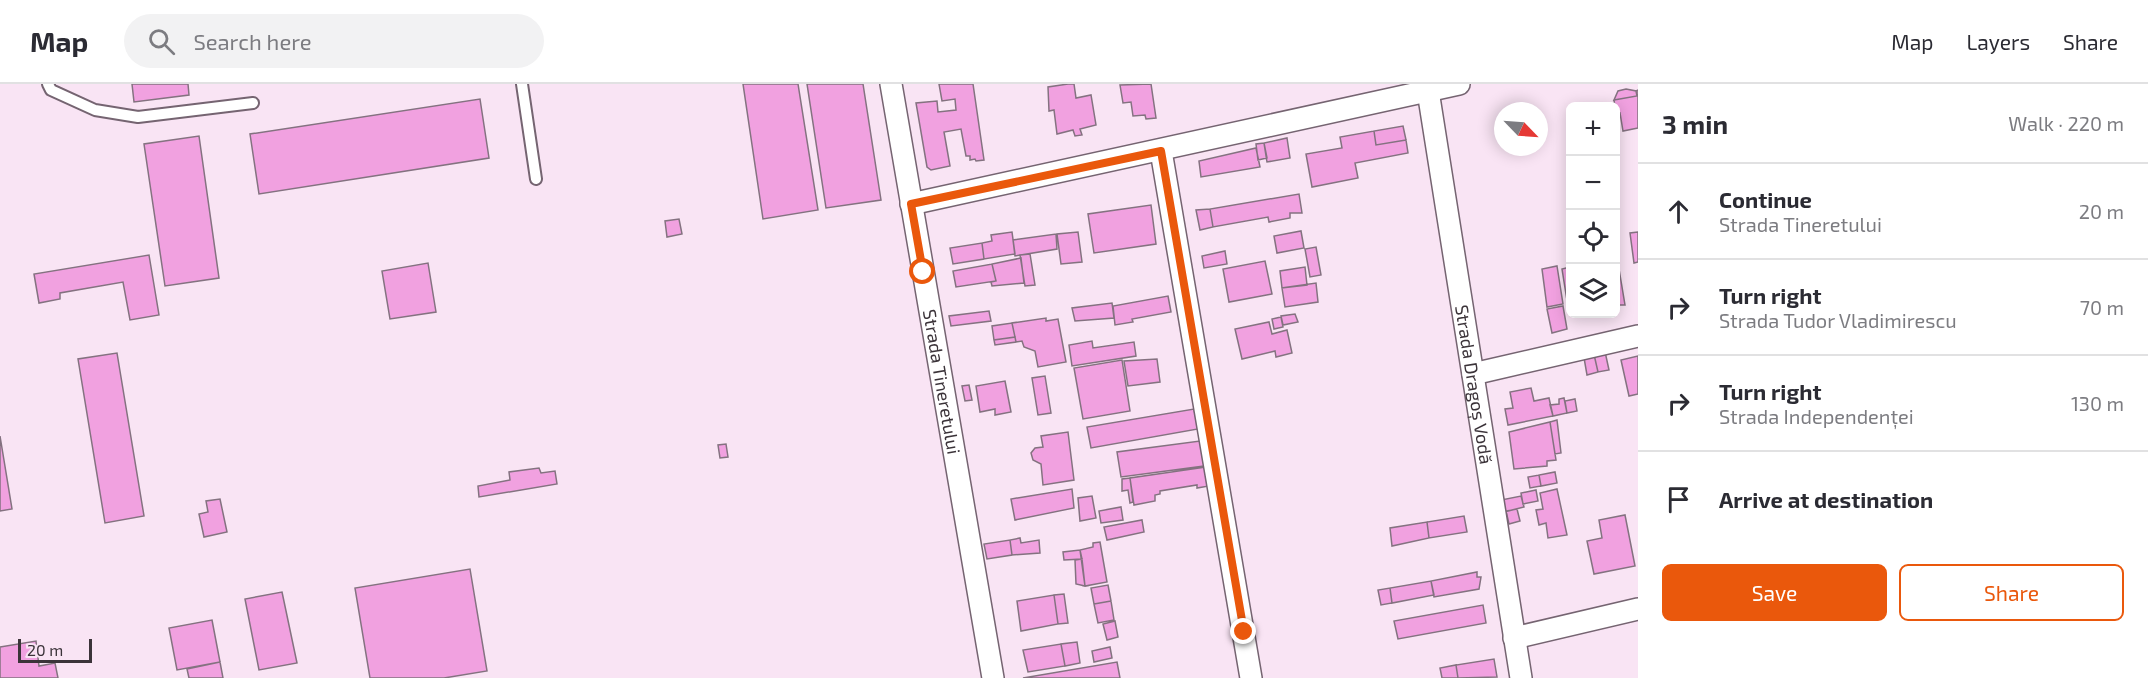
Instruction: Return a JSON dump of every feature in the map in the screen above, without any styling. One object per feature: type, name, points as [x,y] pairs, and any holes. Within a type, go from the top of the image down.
[{"type":"street","name":"Strada Tineretului","points":[[891,84],[993,678]]},
{"type":"street","points":[[911,204],[1459,84]]},
{"type":"street","name":"Strada Dragoș Vodă","points":[[1428,91],[1521,678]]},
{"type":"street","points":[[1161,151],[1251,678]]},
{"type":"street","points":[[1473,374],[1638,336]]},
{"type":"street","points":[[1514,638],[1638,609]]},
{"type":"lane","points":[[48,84],[51,90],[95,110],[138,117],[253,103]]},
{"type":"lane","points":[[522,84],[536,179]]},
{"type":"building","points":[[132,84],[188,84],[189,95],[134,102]]},
{"type":"building","points":[[743,84],[798,84],[818,210],[763,219]]},
{"type":"building","points":[[807,84],[863,84],[881,200],[826,208]]},
{"type":"building","points":[[939,84],[973,84],[984,160],[970,160],[970,156],[966,156],[961,129],[944,132],[950,166],[931,170],[927,167],[916,103],[937,101],[938,112],[956,110],[955,99],[942,101]]},
{"type":"building","points":[[1074,84],[1076,98],[1091,95],[1096,125],[1080,129],[1082,135],[1075,136],[1073,130],[1057,134],[1054,110],[1049,111],[1048,87]]},
{"type":"building","points":[[1151,84],[1156,118],[1146,119],[1145,115],[1133,116],[1131,102],[1123,103],[1120,85]]},
{"type":"building","points":[[1626,89],[1636,91],[1637,96],[1614,100],[1618,91]]},
{"type":"building","points":[[1638,90],[1638,128],[1623,131],[1620,102],[1614,102],[1614,100],[1637,96],[1636,91]]},
{"type":"building","points":[[480,99],[489,158],[259,194],[250,134]]},
{"type":"building","points":[[1403,126],[1406,140],[1376,145],[1374,131]]},
{"type":"building","points":[[1374,131],[1376,145],[1406,140],[1408,153],[1355,163],[1358,178],[1312,187],[1306,154],[1342,148],[1340,137]]},
{"type":"building","points":[[199,136],[219,278],[165,286],[144,144]]},
{"type":"building","points":[[1287,138],[1290,158],[1267,162],[1264,143]]},
{"type":"building","points":[[1264,143],[1267,158],[1258,160],[1256,144]]},
{"type":"building","points":[[1256,148],[1260,167],[1201,177],[1199,161]]},
{"type":"building","points":[[1299,194],[1302,213],[1290,213],[1290,218],[1269,222],[1268,217],[1213,227],[1210,209]]},
{"type":"building","points":[[1151,205],[1156,244],[1094,253],[1088,214]]},
{"type":"building","points":[[1210,209],[1213,227],[1200,230],[1196,210]]},
{"type":"building","points":[[679,219],[682,234],[667,237],[665,221]]},
{"type":"building","points":[[1301,231],[1304,248],[1277,253],[1274,236]]},
{"type":"building","points":[[1012,232],[1015,254],[984,259],[982,243],[992,241],[991,235]]},
{"type":"building","points":[[1078,232],[1082,262],[1061,264],[1057,234]]},
{"type":"building","points":[[1638,232],[1638,262],[1634,263],[1630,233]]},
{"type":"building","points":[[1056,234],[1057,249],[1015,256],[1013,240]]},
{"type":"building","points":[[982,243],[984,259],[953,264],[950,248]]},
{"type":"building","points":[[1316,247],[1321,275],[1310,277],[1305,249]]},
{"type":"building","points":[[1225,251],[1227,264],[1204,268],[1202,256]]},
{"type":"building","points":[[1030,254],[1035,285],[1025,286],[1020,255]]},
{"type":"building","points":[[149,255],[159,315],[130,320],[123,282],[60,293],[60,299],[39,303],[34,274]]},
{"type":"building","points":[[1021,258],[1024,283],[992,286],[991,282],[996,281],[992,264]]},
{"type":"building","points":[[1265,261],[1272,294],[1229,302],[1223,269]]},
{"type":"building","points":[[428,263],[436,312],[390,319],[382,271]]},
{"type":"building","points":[[992,264],[996,281],[956,287],[953,271]]},
{"type":"building","points":[[1557,266],[1563,304],[1547,307],[1542,269]]},
{"type":"building","points":[[1305,267],[1307,285],[1282,288],[1280,271]]},
{"type":"building","points":[[1566,268],[1566,294],[1562,269]]},
{"type":"building","points":[[1620,275],[1625,305],[1620,305]]},
{"type":"building","points":[[1316,283],[1318,302],[1285,307],[1282,288]]},
{"type":"building","points":[[1168,296],[1171,312],[1132,319],[1133,322],[1115,325],[1113,306]]},
{"type":"building","points":[[1112,303],[1114,318],[1075,321],[1072,308]]},
{"type":"building","points":[[1563,306],[1567,329],[1552,333],[1547,309]]},
{"type":"building","points":[[989,311],[991,321],[951,326],[949,316]]},
{"type":"building","points":[[1295,314],[1298,322],[1283,325],[1281,316]]},
{"type":"building","points":[[1281,317],[1283,327],[1274,329],[1272,319]]},
{"type":"building","points":[[1046,318],[1046,321],[1058,319],[1066,362],[1038,367],[1035,351],[1024,347],[1022,341],[1016,342],[1012,323]]},
{"type":"building","points":[[1269,322],[1272,334],[1287,330],[1292,353],[1276,357],[1275,351],[1242,359],[1235,329]]},
{"type":"building","points":[[1012,323],[1015,337],[994,340],[992,326]]},
{"type":"building","points":[[1015,337],[1016,342],[995,345],[994,340]]},
{"type":"building","points":[[1092,341],[1093,348],[1134,342],[1136,356],[1072,366],[1069,345]]},
{"type":"building","points":[[1604,347],[1609,370],[1598,372],[1593,350]]},
{"type":"building","points":[[1593,350],[1598,372],[1587,375],[1583,352]]},
{"type":"building","points":[[117,353],[144,516],[105,523],[78,359]]},
{"type":"building","points":[[1638,356],[1638,394],[1629,396],[1621,360]]},
{"type":"building","points":[[1157,359],[1160,382],[1128,386],[1124,361]]},
{"type":"building","points":[[1122,360],[1130,411],[1083,419],[1074,368]]},
{"type":"building","points":[[1045,376],[1051,413],[1038,415],[1032,378]]},
{"type":"building","points":[[1005,381],[1011,412],[995,415],[995,409],[980,412],[976,386]]},
{"type":"building","points":[[969,385],[972,400],[965,401],[962,386]]},
{"type":"building","points":[[1531,388],[1534,401],[1549,398],[1553,416],[1508,425],[1505,409],[1513,408],[1510,392]]},
{"type":"building","points":[[1564,398],[1567,413],[1553,416],[1550,405],[1559,404],[1559,399]]},
{"type":"building","points":[[1575,399],[1577,411],[1567,413],[1565,401]]},
{"type":"building","points":[[1194,409],[1198,429],[1091,448],[1087,427]]},
{"type":"building","points":[[1557,420],[1561,453],[1555,454],[1550,422]]},
{"type":"building","points":[[1550,422],[1556,460],[1547,461],[1547,466],[1514,469],[1509,432]]},
{"type":"building","points":[[1068,432],[1074,480],[1043,485],[1041,464],[1033,460],[1031,453],[1035,448],[1043,447],[1041,436]]},
{"type":"building","points":[[0,436],[12,509],[0,511]]},
{"type":"building","points":[[1200,441],[1204,466],[1121,477],[1117,452]]},
{"type":"building","points":[[726,444],[728,457],[720,458],[718,445]]},
{"type":"building","points":[[1206,467],[1209,486],[1197,488],[1197,485],[1160,491],[1160,494],[1155,495],[1155,501],[1134,505],[1130,478]]},
{"type":"building","points":[[539,468],[541,473],[555,471],[557,484],[479,497],[478,486],[510,480],[509,472]]},
{"type":"building","points":[[1555,472],[1557,483],[1541,486],[1539,475]]},
{"type":"building","points":[[1539,475],[1541,486],[1530,488],[1528,477]]},
{"type":"building","points":[[1130,478],[1133,502],[1130,503],[1128,490],[1122,491],[1122,479]]},
{"type":"building","points":[[1072,489],[1074,508],[1015,520],[1011,499]]},
{"type":"building","points":[[1557,489],[1567,535],[1548,538],[1546,523],[1539,525],[1536,510],[1543,509],[1540,493]]},
{"type":"building","points":[[1536,490],[1538,501],[1523,504],[1521,493]]},
{"type":"building","points":[[1092,496],[1096,518],[1080,521],[1078,498]]},
{"type":"building","points":[[1521,496],[1524,507],[1504,512],[1501,500]]},
{"type":"building","points":[[220,499],[227,532],[204,537],[199,514],[208,512],[206,501]]},
{"type":"building","points":[[1121,507],[1123,520],[1101,523],[1099,511]]},
{"type":"building","points":[[1517,509],[1520,521],[1509,524],[1506,511]]},
{"type":"building","points":[[1625,515],[1635,566],[1594,574],[1587,541],[1602,538],[1599,520]]},
{"type":"building","points":[[1464,516],[1467,532],[1429,538],[1427,522]]},
{"type":"building","points":[[1142,520],[1144,532],[1107,540],[1104,527]]},
{"type":"building","points":[[1427,522],[1429,538],[1392,546],[1390,528]]},
{"type":"building","points":[[1020,538],[1021,543],[1039,540],[1040,553],[1012,555],[1010,540]]},
{"type":"building","points":[[1010,540],[1012,555],[987,559],[984,544]]},
{"type":"building","points":[[1100,542],[1107,582],[1085,586],[1080,550],[1093,547],[1093,543]]},
{"type":"building","points":[[1080,550],[1082,559],[1064,560],[1063,552]]},
{"type":"building","points":[[1082,559],[1085,586],[1076,584],[1075,560]]},
{"type":"building","points":[[470,569],[487,671],[444,678],[370,678],[355,588]]},
{"type":"building","points":[[1477,572],[1477,577],[1481,577],[1479,589],[1434,597],[1431,581]]},
{"type":"building","points":[[1431,581],[1434,595],[1392,603],[1390,588]]},
{"type":"building","points":[[1108,585],[1111,601],[1094,604],[1091,588]]},
{"type":"building","points":[[1390,588],[1392,603],[1381,605],[1378,590]]},
{"type":"building","points":[[282,592],[297,663],[259,670],[245,599]]},
{"type":"building","points":[[1064,594],[1068,623],[1058,624],[1054,595]]},
{"type":"building","points":[[1054,595],[1058,624],[1021,631],[1017,601]]},
{"type":"building","points":[[1111,601],[1114,620],[1098,623],[1094,604]]},
{"type":"building","points":[[1483,605],[1486,623],[1398,639],[1394,621]]},
{"type":"building","points":[[212,620],[220,662],[177,670],[169,628]]},
{"type":"building","points":[[1115,621],[1118,637],[1107,640],[1103,624]]},
{"type":"building","points":[[36,641],[39,666],[55,663],[58,678],[0,678],[0,647]]},
{"type":"building","points":[[1077,642],[1080,663],[1065,666],[1061,644]]},
{"type":"building","points":[[1061,644],[1065,666],[1028,672],[1023,650]]},
{"type":"building","points":[[1110,647],[1112,658],[1094,662],[1092,651]]},
{"type":"building","points":[[1494,659],[1497,677],[1458,678],[1456,665]]},
{"type":"building","points":[[220,662],[223,678],[189,678],[187,669]]},
{"type":"building","points":[[1117,662],[1120,678],[1023,678]]},
{"type":"building","points":[[1456,665],[1458,678],[1442,678],[1440,668]]},
{"type":"route","points":[[923,272],[911,204],[1161,151],[1244,632]]}]
